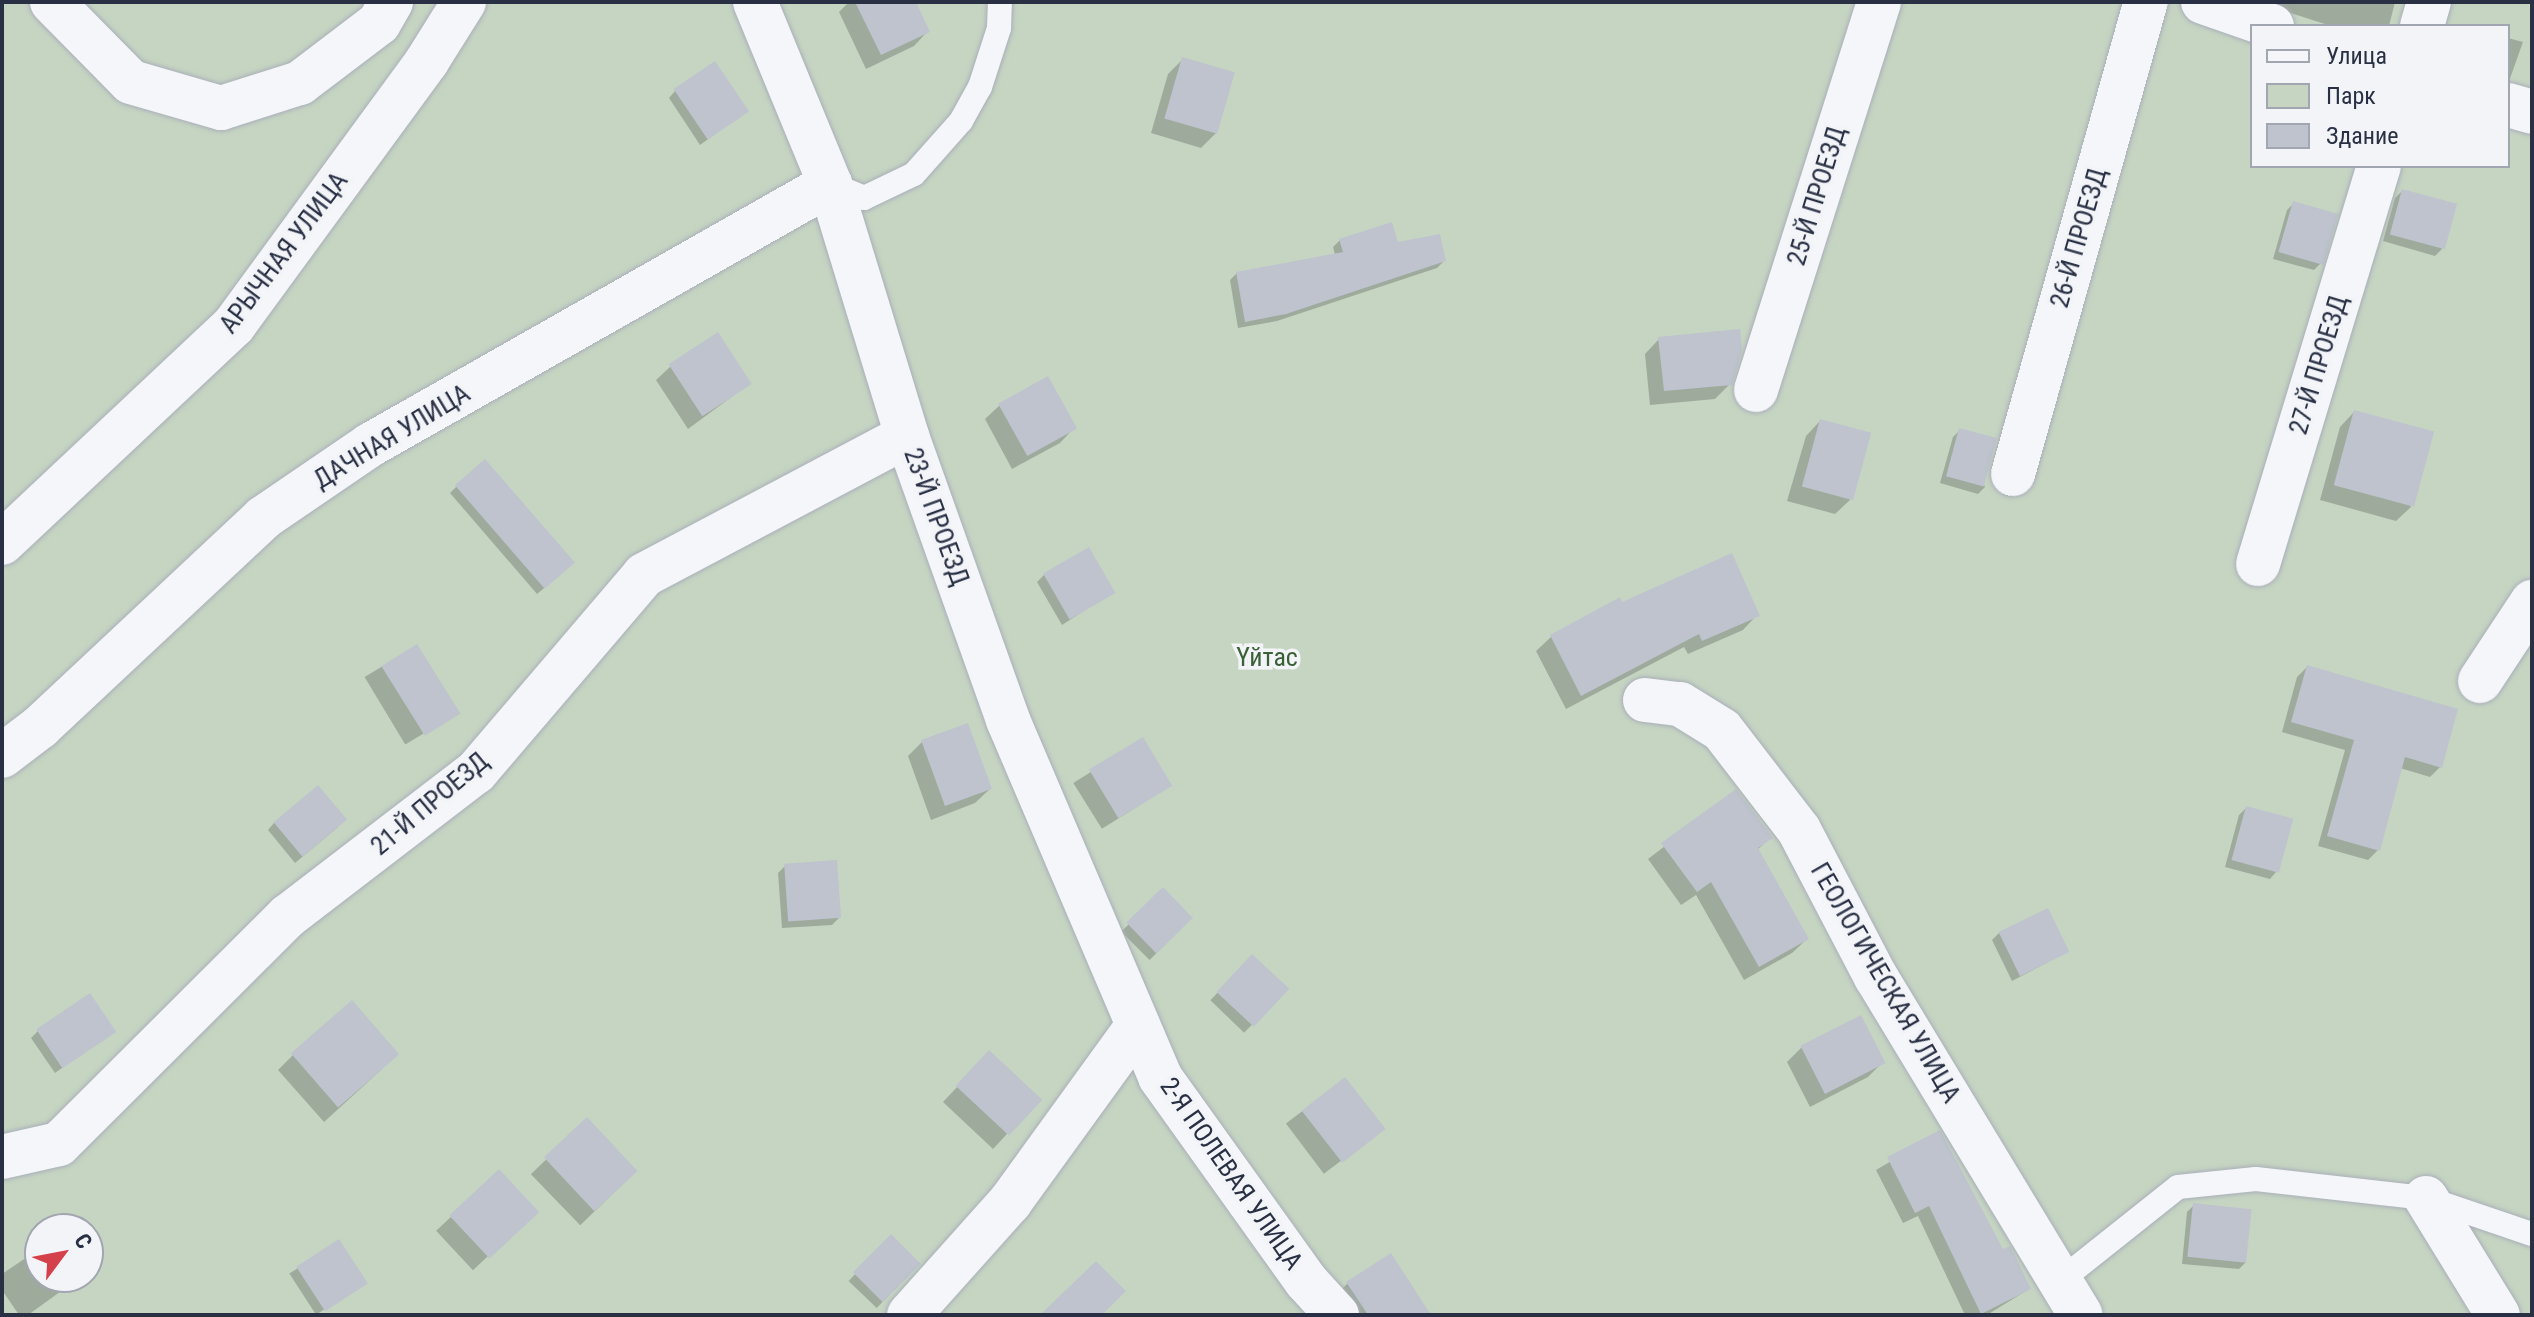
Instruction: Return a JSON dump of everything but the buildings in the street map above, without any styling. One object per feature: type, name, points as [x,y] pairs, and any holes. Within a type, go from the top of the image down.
[{"type":"street","points":[[52,2],[131,82],[221,108],[300,83],[379,23],[391,2]]},
{"type":"street","name":"АРЫЧНАЯ УЛИЦА","points":[[2,543],[234,325],[464,2]]},
{"type":"street","name":"23-Й ПРОЕЗД","points":[[755,2],[830,184],[907,436],[1008,720],[1138,1025]]},
{"type":"street","name":"25-Й ПРОЕЗД","points":[[1756,390],[1879,2]]},
{"type":"street","name":"26-Й ПРОЕЗД","points":[[2013,474],[2146,2]]},
{"type":"street","points":[[2203,2],[2266,24]]},
{"type":"street","points":[[2423,24],[2429,2]]},
{"type":"street","points":[[2510,106],[2532,112]]},
{"type":"street","name":"27-Й ПРОЕЗД","points":[[2258,564],[2378,168]]},
{"type":"street","name":"ДАЧНАЯ УЛИЦА","points":[[2,756],[40,727],[263,518],[370,445],[830,184]]},
{"type":"street","name":"21-Й ПРОЕЗД","points":[[2,1157],[59,1144],[288,916],[476,772],[644,575],[907,436]]},
{"type":"street","points":[[2480,681],[2532,602]]},
{"type":"street","name":"ГЕОЛОГИЧЕСКАЯ УЛИЦА","points":[[1645,700],[1680,704],[1722,730],[1799,830],[1876,977],[2071,1298]]},
{"type":"street","points":[[909,1315],[1010,1202],[1138,1025]]},
{"type":"street","name":"2-Я ПОЛЕВАЯ УЛИЦА","points":[[1138,1025],[1160,1077],[1306,1281],[1337,1315]]},
{"type":"street","points":[[2426,1198],[2498,1315]]},
{"type":"lane","points":[[830,184],[864,198],[914,174],[961,121],[980,87],[999,28],[1000,2]]},
{"type":"lane","points":[[2071,1298],[2178,1187],[2256,1179],[2426,1198],[2532,1234]]},
{"type":"green space","name":"Үйтас","points":[[2,2],[2532,2],[2532,1315],[2,1315]]}]
